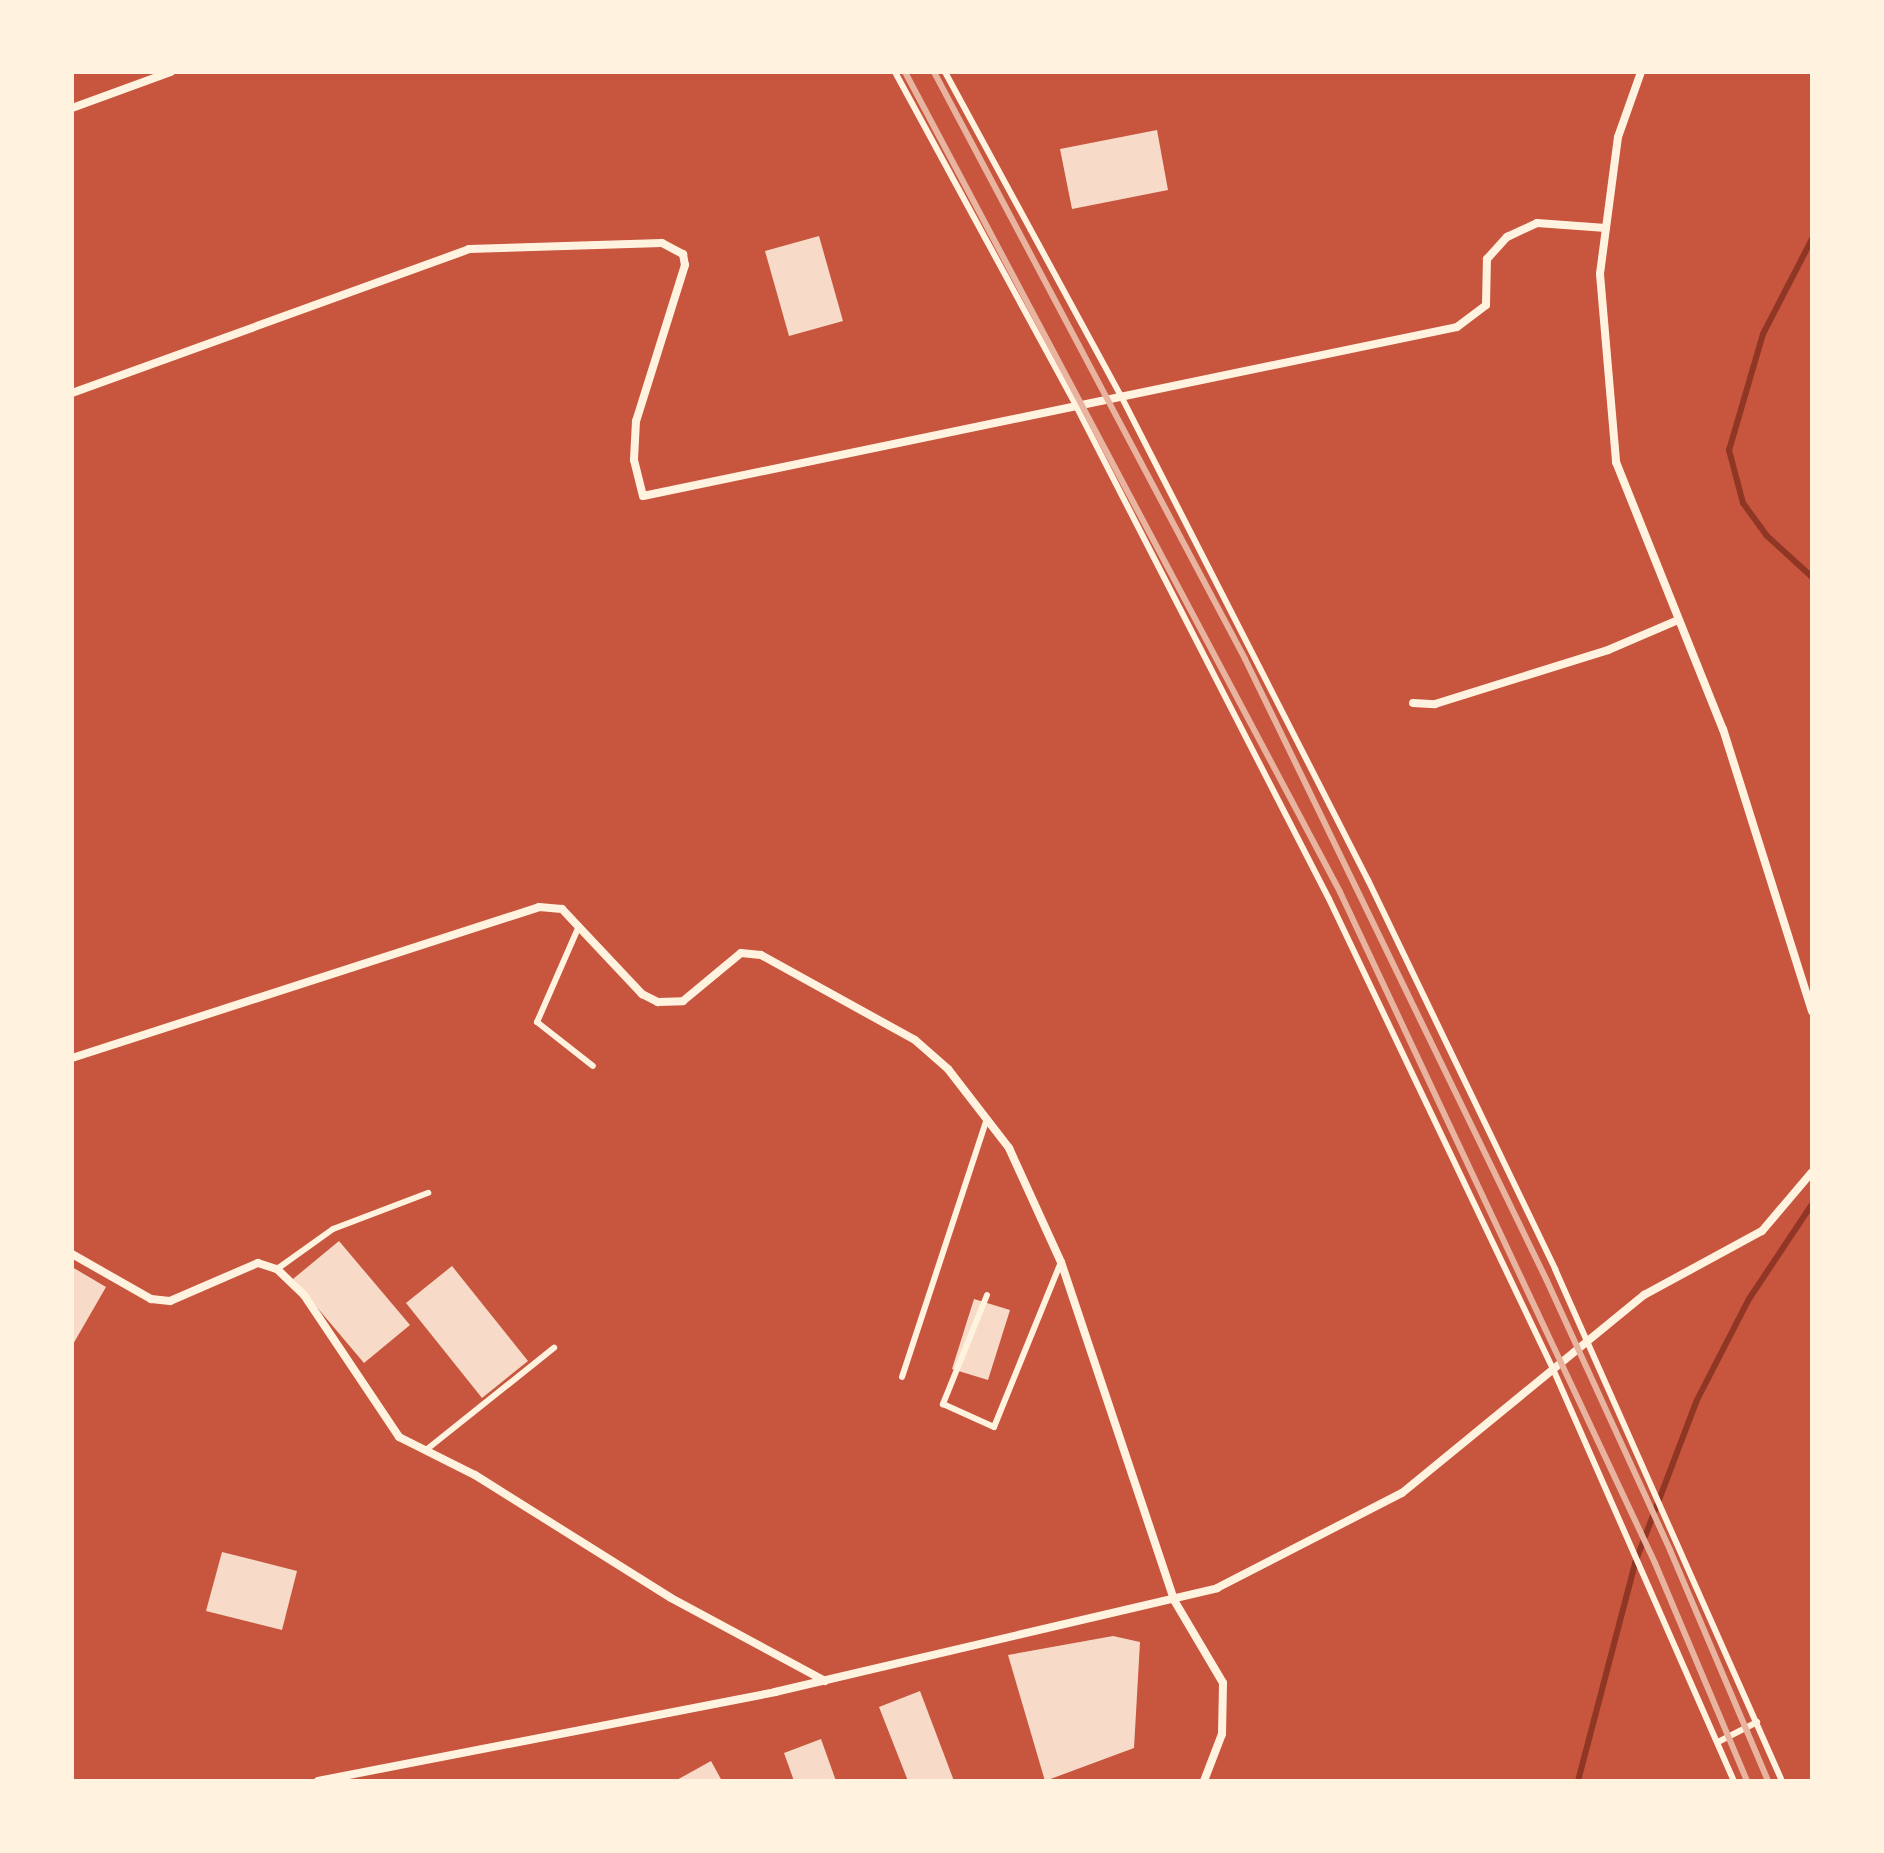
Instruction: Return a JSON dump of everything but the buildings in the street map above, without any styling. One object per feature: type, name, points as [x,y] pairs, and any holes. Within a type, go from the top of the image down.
[{"type":"street","points":[[72,108],[171,72]]},
{"type":"street","points":[[1641,72],[1618,137],[1600,274],[1616,462],[1723,729],[1812,1011]]},
{"type":"street","points":[[72,393],[469,249],[662,243],[683,254],[685,265],[636,421],[634,460],[643,496],[1120,394],[1457,327],[1486,305],[1487,259],[1507,237],[1537,223],[1606,228]]},
{"type":"street","points":[[1413,703],[1435,704],[1608,650],[1678,620]]},
{"type":"street","points":[[72,1058],[539,907],[562,909],[642,994],[658,1002],[683,1001],[741,953],[761,955],[915,1040],[988,1117],[1009,1148],[1061,1262],[1174,1600],[1223,1683],[1222,1734],[1204,1781]]},
{"type":"street","points":[[318,1781],[825,1681],[1217,1588],[1402,1493],[1644,1295],[1762,1231],[1812,1172]]},
{"type":"street","points":[[72,1254],[151,1299],[170,1301],[258,1263],[277,1269],[304,1295],[399,1437],[475,1475],[671,1598],[825,1681]]},
{"type":"lane","points":[[895,72],[1075,404],[1329,899],[1553,1369],[1634,1546],[1734,1781]]},
{"type":"lane","points":[[945,72],[1120,394],[1264,669],[1588,1341],[1782,1781]]},
{"type":"lane","points":[[580,925],[537,1022],[593,1066]]},
{"type":"lane","points":[[902,1377],[988,1117]]},
{"type":"lane","points":[[277,1269],[333,1229],[428,1193]]},
{"type":"lane","points":[[987,1295],[943,1404],[994,1427],[1061,1262]]},
{"type":"lane","points":[[426,1450],[554,1348]]},
{"type":"lane","points":[[1718,1742],[1757,1722]]},
{"type":"waterway","points":[[1812,239],[1763,334],[1729,450],[1743,503],[1766,535],[1812,577]]},
{"type":"waterway","points":[[1578,1781],[1635,1563],[1697,1400],[1749,1299],[1812,1204]]},
{"type":"railway","points":[[905,72],[1340,892],[1655,1563],[1747,1781]]},
{"type":"railway","points":[[934,72],[1245,659],[1547,1281],[1670,1550],[1768,1781]]}]
